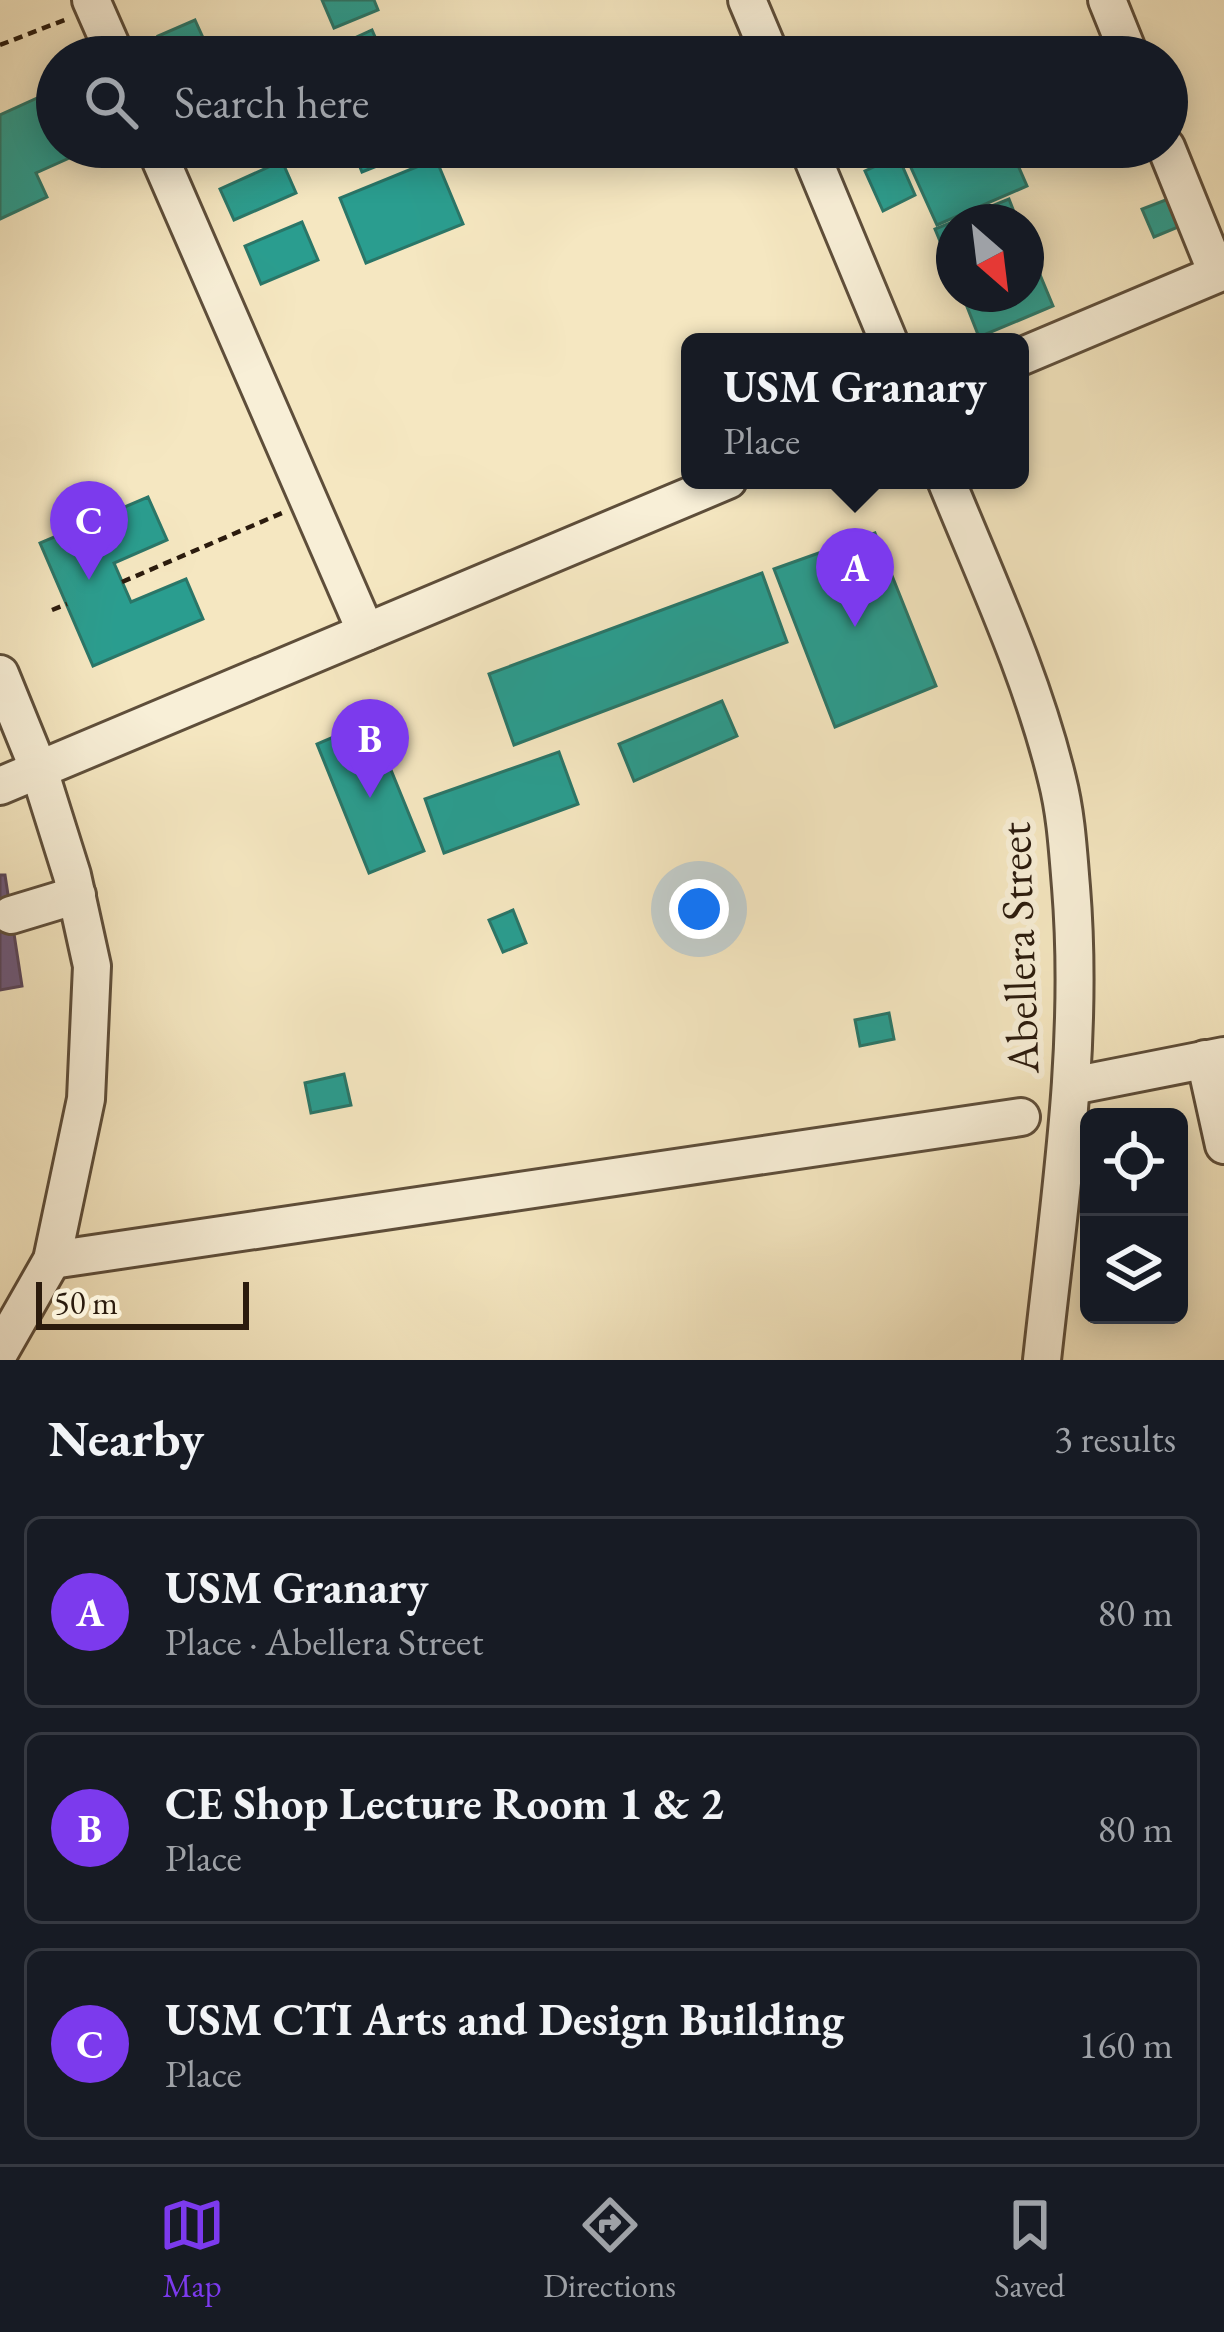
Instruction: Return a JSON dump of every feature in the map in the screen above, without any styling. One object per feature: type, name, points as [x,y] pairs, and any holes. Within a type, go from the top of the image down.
[{"type":"street","points":[[747,0],[762,36]]},
{"type":"street","points":[[1107,0],[1122,36]]},
{"type":"street","points":[[93,4],[107,36]]},
{"type":"street","points":[[164,168],[366,632]]},
{"type":"street","points":[[817,168],[885,333]]},
{"type":"street","points":[[1029,353],[1221,272],[1175,168]]},
{"type":"street","points":[[0,786],[707,489]]},
{"type":"street","name":"Abellera Street","points":[[950,489],[1036,706],[1058,781],[1068,846],[1076,1004],[1072,1086],[1042,1360]]},
{"type":"street","points":[[0,674],[39,770],[77,895],[92,965],[86,1100],[52,1261],[0,1351]]},
{"type":"street","points":[[11,915],[77,895]]},
{"type":"street","points":[[1072,1086],[1215,1058],[1224,1144]]},
{"type":"street","points":[[52,1261],[1021,1117]]},
{"type":"path","points":[[0,45],[93,4]]},
{"type":"path","points":[[122,582],[309,501]]},
{"type":"path","points":[[52,610],[67,604]]},
{"type":"building: Offices","points":[[0,875],[5,875],[22,986],[0,990]]},
{"type":"building: Schools","points":[[322,0],[374,0],[378,10],[334,28]]},
{"type":"building: Schools","points":[[195,20],[202,36],[158,36]]},
{"type":"building: Schools","points":[[36,99],[36,168],[47,168],[36,173],[47,197],[0,219],[0,115]]},
{"type":"building: Schools","points":[[266,168],[285,168],[296,193],[234,220],[220,189]]},
{"type":"building: Schools","points":[[414,168],[440,168],[463,224],[366,263],[340,198]]},
{"type":"building: Schools","points":[[903,168],[915,195],[883,211],[865,171]]},
{"type":"building: Schools","points":[[911,168],[1019,168],[1027,186],[985,204],[936,204],[936,223]]},
{"type":"building: Schools","points":[[1171,198],[1183,225],[1154,237],[1142,209]]},
{"type":"building: Schools","points":[[302,222],[318,260],[261,284],[245,246]]},
{"type":"building: Schools","points":[[1044,284],[1053,306],[1044,310]]},
{"type":"building: Schools","points":[[969,312],[1039,312],[989,333],[977,333]]},
{"type":"building: Schools","points":[[148,497],[167,540],[114,563],[131,602],[186,579],[203,619],[93,666],[40,543]]},
{"type":"building: Schools","points":[[875,533],[936,686],[835,727],[774,569]]},
{"type":"building: Schools","points":[[762,573],[787,642],[514,745],[489,674]]},
{"type":"building: Schools","points":[[722,701],[737,736],[634,781],[619,744]]},
{"type":"building: Schools","points":[[371,721],[424,851],[369,873],[317,744]]},
{"type":"building: Schools","points":[[559,752],[578,804],[444,853],[425,799]]},
{"type":"building: Schools","points":[[513,910],[526,943],[503,952],[489,920]]},
{"type":"building: Schools","points":[[889,1013],[894,1039],[860,1046],[855,1020]]},
{"type":"building: Schools","points":[[344,1074],[351,1105],[311,1113],[305,1083]]},
{"type":"place","name":"USM CTI Arts and Design Building","points":[[89,580]]},
{"type":"place","name":"USM Granary","points":[[855,627]]},
{"type":"place","name":"CE Shop Lecture Room 1 & 2","points":[[370,798]]}]
